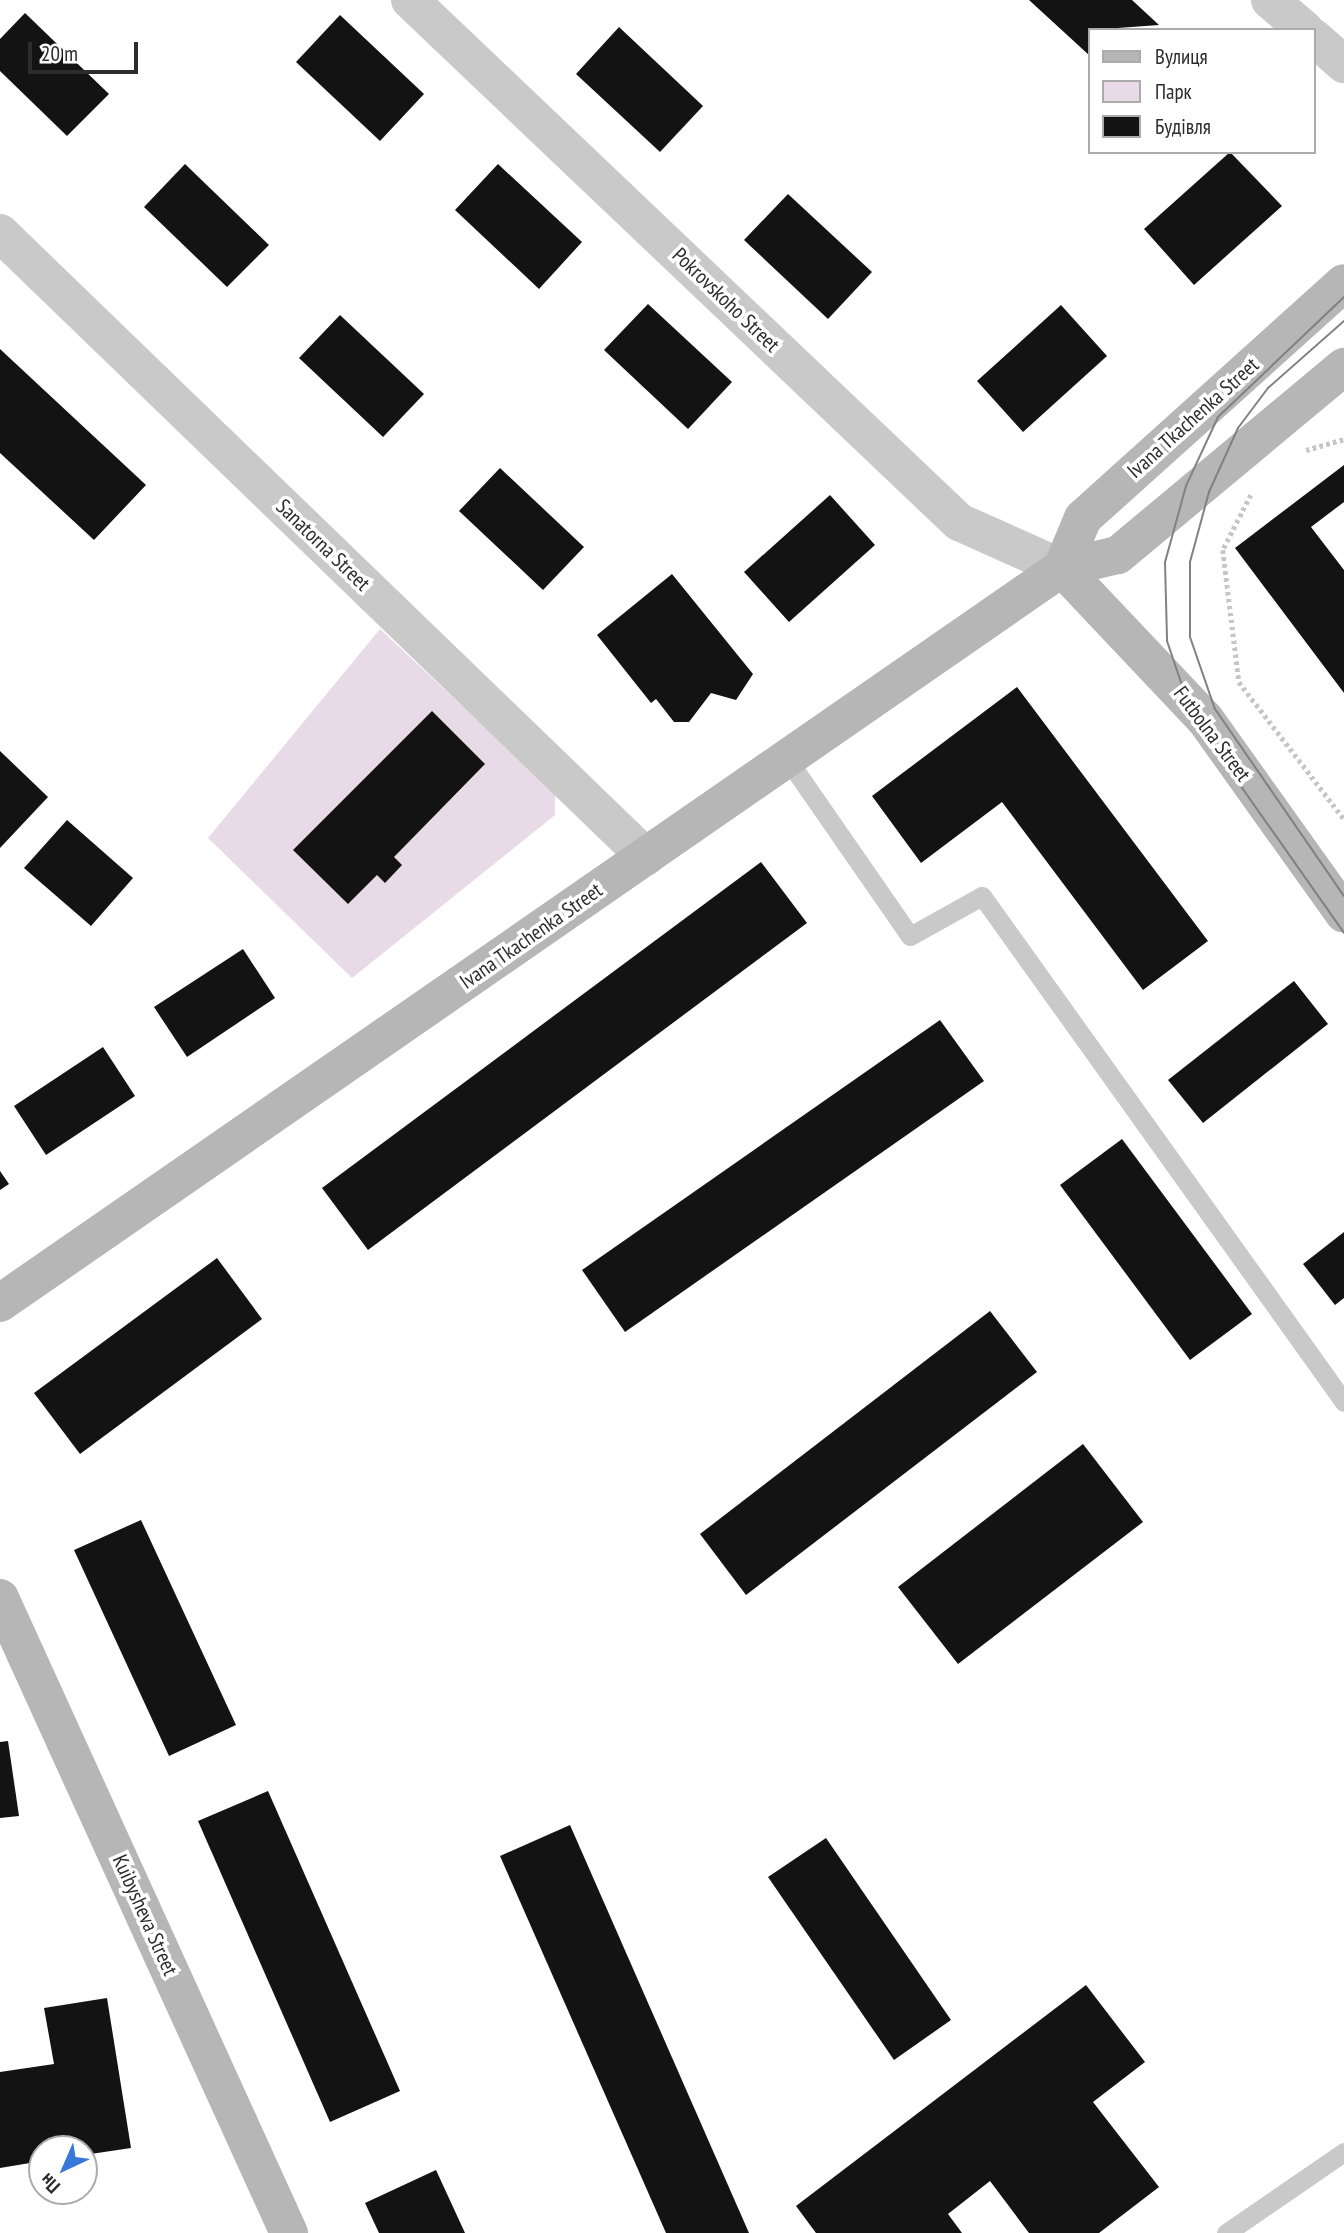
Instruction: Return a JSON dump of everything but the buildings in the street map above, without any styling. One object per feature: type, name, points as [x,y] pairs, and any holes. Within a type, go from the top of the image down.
[{"type":"main road","name":"Ivana Tkachenka Street","points":[[1062,568],[1083,518],[1344,283]]},
{"type":"main road","name":"Ivana Tkachenka Street","points":[[0,1303],[1062,568],[1118,555],[1344,367]]},
{"type":"main road","name":"Futbolna Street","points":[[1062,568],[1205,719],[1344,914]]},
{"type":"main road","name":"Kuibysheva Street","points":[[0,1598],[289,2233]]},
{"type":"street","name":"Pokrovskoho Street","points":[[410,0],[959,522],[1062,568]]},
{"type":"street","points":[[1270,0],[1303,28]]},
{"type":"street","points":[[1316,40],[1344,64]]},
{"type":"street","name":"Sanatorna Street","points":[[0,233],[646,857]]},
{"type":"lane","points":[[788,760],[910,936],[982,896],[1344,1402]]},
{"type":"lane","points":[[1226,2233],[1344,2152]]},
{"type":"path","points":[[1257,484],[1223,550],[1239,682],[1344,818]]},
{"type":"green space","points":[[380,629],[555,793],[555,815],[352,978],[208,838]]},
{"type":"tram line","points":[[1344,297],[1218,417],[1186,486],[1165,562],[1167,641],[1193,718],[1344,933]]},
{"type":"tram line","points":[[1344,321],[1268,388],[1238,428],[1209,492],[1190,562],[1190,637],[1215,709],[1344,896]]}]
